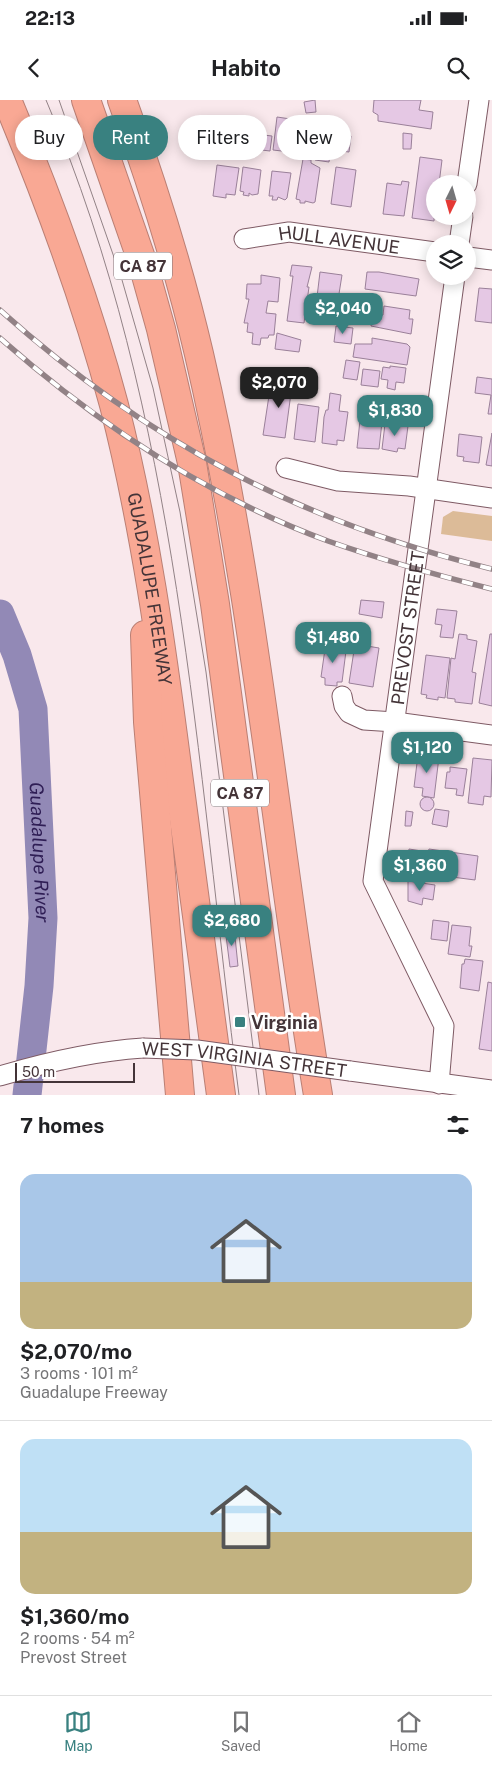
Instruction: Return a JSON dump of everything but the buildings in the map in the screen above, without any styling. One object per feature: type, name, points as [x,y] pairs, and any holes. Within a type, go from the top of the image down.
[{"type":"highway","name":"GUADALUPE FREEWAY","points":[[7,100],[54,215],[78,280],[114,406],[143,539],[157,613],[221,1095]]},
{"type":"highway","name":"CA 87","points":[[86,100],[142,261],[166,349],[192,463],[215,604],[281,1095]]},
{"type":"highway","points":[[122,100],[181,283],[213,414],[249,616],[298,977],[318,1095]]},
{"type":"highway","points":[[143,539],[148,722],[180,1095]]},
{"type":"highway","points":[[282,848],[329,1095]]},
{"type":"highway","points":[[316,1034],[335,1095]]},
{"type":"street","points":[[468,175],[479,100]]},
{"type":"street","name":"HULL AVENUE","points":[[244,239],[289,232],[426,251]]},
{"type":"street","points":[[476,258],[492,260]]},
{"type":"street","name":"PREVOST STREET","points":[[439,1084],[444,1026],[373,881],[454,285]]},
{"type":"street","points":[[286,468],[338,481],[426,489],[492,498]]},
{"type":"street","points":[[342,696],[344,706],[355,718],[492,735]]},
{"type":"street","name":"WEST VIRGINIA STREET","points":[[4,1075],[109,1050],[144,1048],[197,1050],[492,1090]]},
{"type":"shaded area","points":[[453,511],[492,516],[492,541],[441,534],[443,517]]},
{"type":"waterway","name":"Guadalupe River","points":[[0,614],[17,655],[33,709],[43,918],[39,986],[27,1095]]},
{"type":"tram line","points":[[46,100],[91,219],[127,341],[155,464],[177,590],[194,716],[239,1095]]},
{"type":"tram line","points":[[59,100],[122,280],[153,388],[180,512],[206,672],[259,1095]]},
{"type":"railway","points":[[0,310],[55,357],[112,399],[169,437],[229,471],[291,501],[355,527],[422,550],[492,569]]},
{"type":"railway","points":[[0,338],[114,428],[196,479],[239,502],[283,523],[328,541],[409,567],[492,589]]},
{"type":"place","name":"Virginia","points":[[240,1022]]}]
